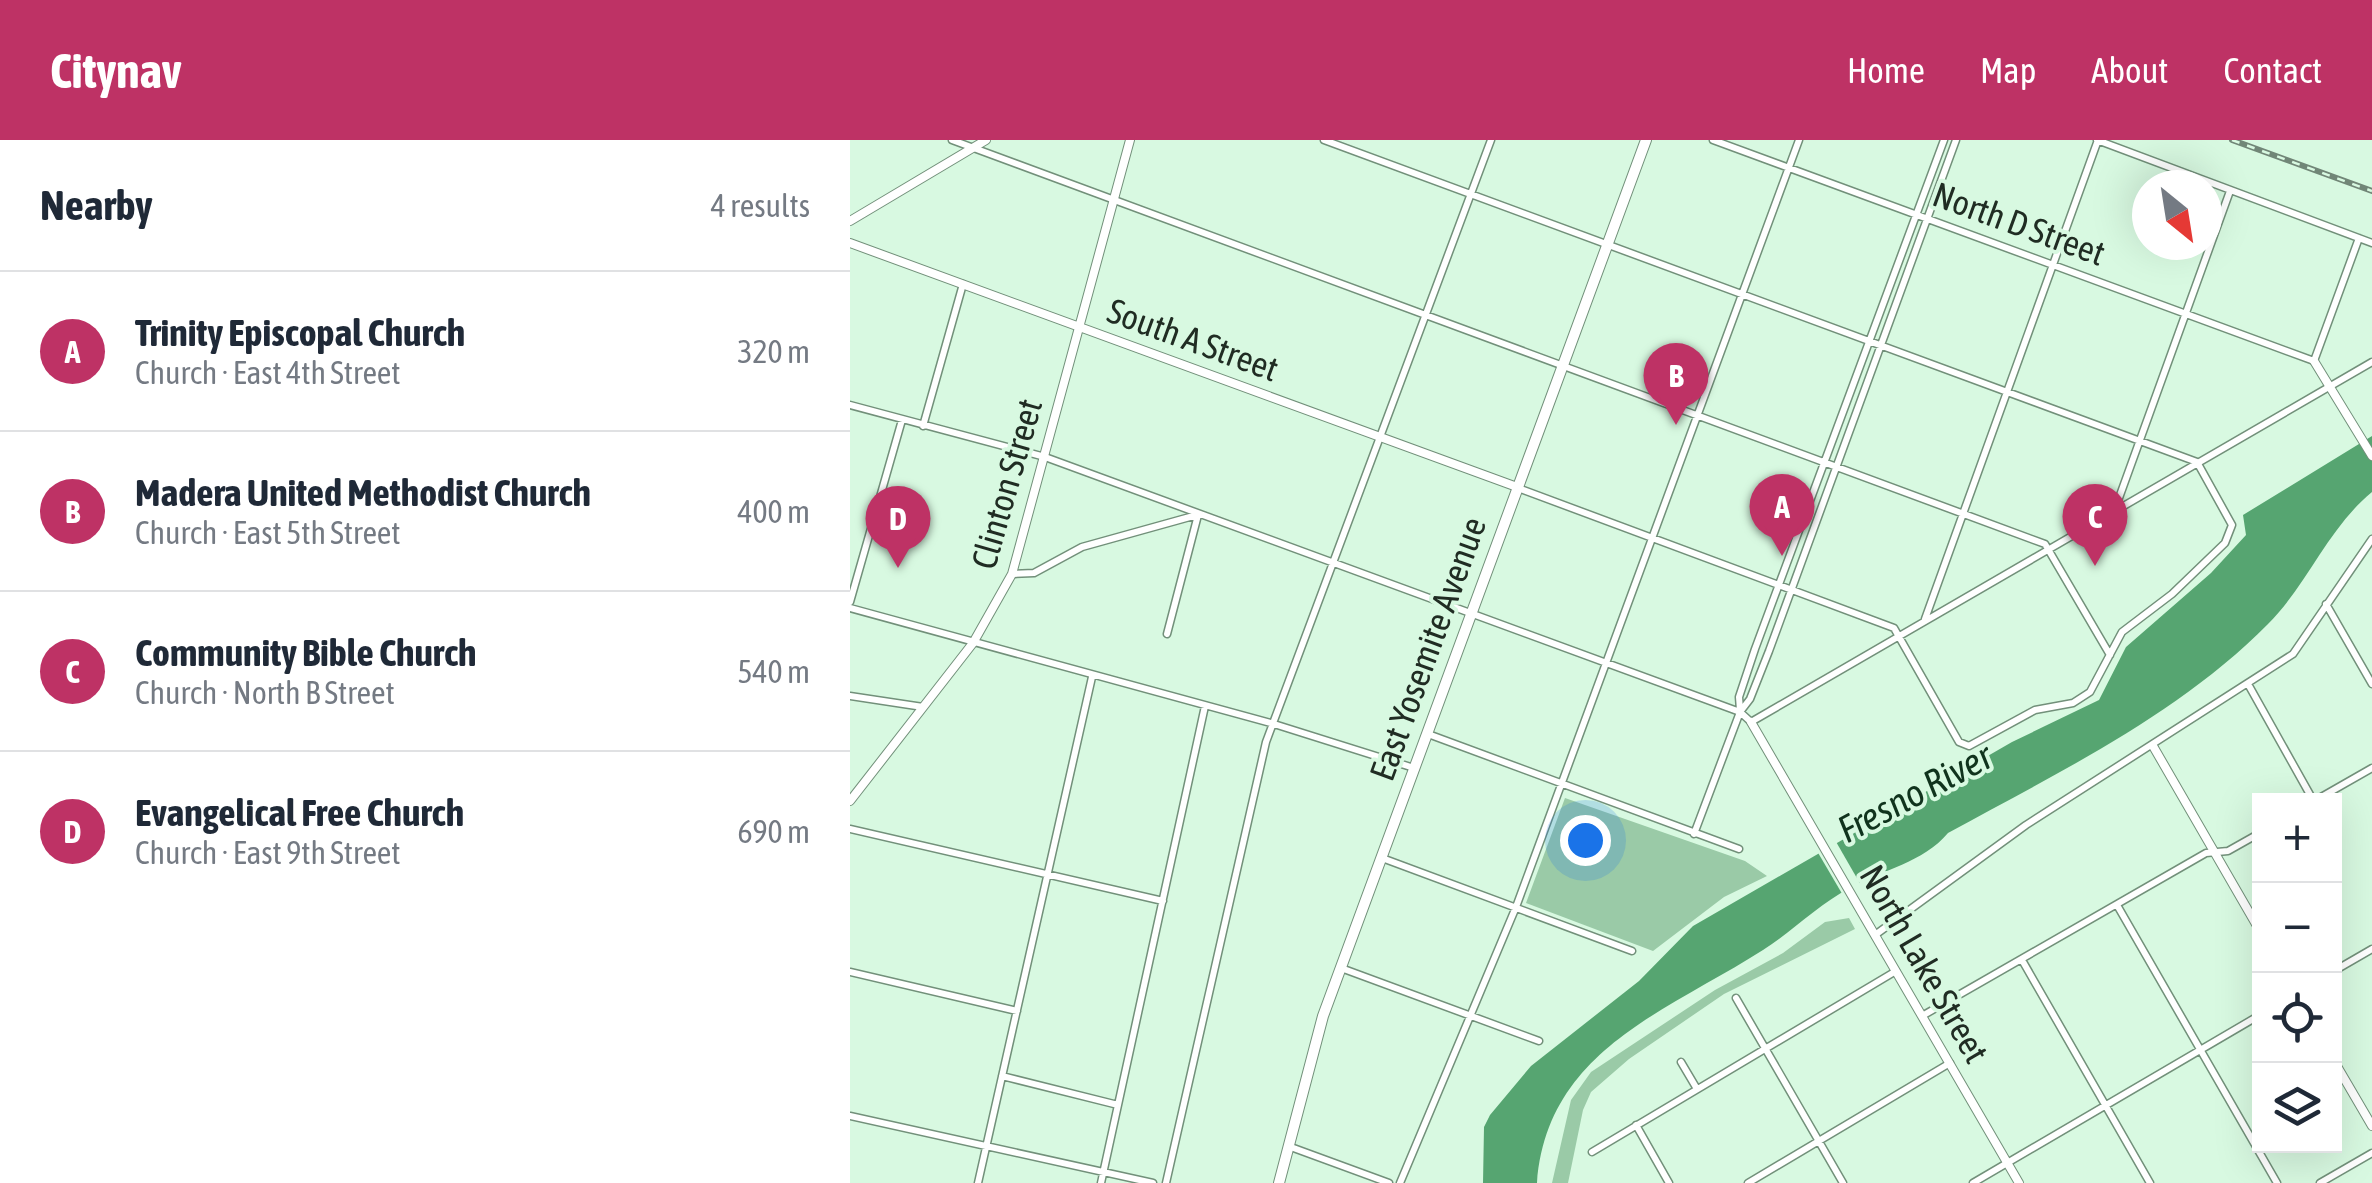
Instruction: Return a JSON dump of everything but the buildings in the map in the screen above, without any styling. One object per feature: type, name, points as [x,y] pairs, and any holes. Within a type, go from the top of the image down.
[{"type":"main road","name":"East Yosemite Avenue","points":[[1279,1183],[1312,1048],[1340,968],[1646,140]]},
{"type":"street","points":[[952,140],[1697,414],[2049,549],[2110,656]]},
{"type":"street","points":[[850,221],[978,149],[986,140]]},
{"type":"street","name":"Clinton Street","points":[[850,801],[973,643],[1012,574],[1130,140]]},
{"type":"street","points":[[1324,140],[1743,290],[2198,462],[2230,518],[2232,533],[2172,594],[2133,620],[2097,682],[2082,698],[2035,710],[1969,746],[1959,742],[1894,628],[1517,487]]},
{"type":"street","points":[[1166,1183],[1266,742],[1492,140]]},
{"type":"street","name":"North D Street","points":[[1713,140],[2314,362]]},
{"type":"street","points":[[1400,1183],[1516,907],[1799,140]]},
{"type":"street","points":[[1740,712],[1739,697],[1779,584],[1944,140]]},
{"type":"street","points":[[1694,834],[1740,712],[1750,699],[1956,140]]},
{"type":"street","points":[[1924,621],[2097,140],[2372,243]]},
{"type":"street","points":[[2114,510],[2230,191]]},
{"type":"street","points":[[2359,238],[2314,362],[2372,456]]},
{"type":"street","name":"South A Street","points":[[850,243],[1517,487]]},
{"type":"street","points":[[923,426],[962,284]]},
{"type":"street","points":[[1752,722],[2372,362]]},
{"type":"street","name":"North Lake Street","points":[[850,405],[1045,458],[1337,561],[1740,712],[1752,722],[2020,1183]]},
{"type":"street","points":[[902,420],[850,604],[1092,677],[1274,724],[1414,768]]},
{"type":"street","points":[[1012,574],[1034,573],[1082,547],[1198,514]]},
{"type":"street","points":[[1167,634],[1198,514]]},
{"type":"street","points":[[1875,935],[2026,826],[2293,654],[2372,539]]},
{"type":"street","points":[[2326,604],[2372,684]]},
{"type":"street","points":[[978,1183],[1092,677]]},
{"type":"street","points":[[2248,684],[2310,793]]},
{"type":"street","points":[[850,696],[923,707]]},
{"type":"street","points":[[1102,1183],[1205,706]]},
{"type":"street","points":[[1426,734],[1739,849]]},
{"type":"street","points":[[2153,746],[2252,916]]},
{"type":"street","points":[[2327,793],[2372,768]]},
{"type":"street","points":[[850,829],[1163,900]]},
{"type":"street","points":[[1922,1016],[2214,852],[2228,851],[2252,838]]},
{"type":"street","points":[[1381,858],[1632,951]]},
{"type":"street","points":[[2117,905],[2277,1183]]},
{"type":"street","points":[[2342,967],[2372,950]]},
{"type":"street","points":[[2022,960],[2150,1183]]},
{"type":"street","points":[[1340,968],[1539,1041]]},
{"type":"street","points":[[1592,1152],[1896,971]]},
{"type":"street","points":[[850,972],[1017,1010]]},
{"type":"street","points":[[1736,998],[1843,1183]]},
{"type":"street","points":[[1973,1183],[2252,1020]]},
{"type":"street","points":[[1681,1062],[1696,1089]]},
{"type":"street","points":[[2335,1063],[2372,1126]]},
{"type":"street","points":[[1748,1183],[1950,1064]]},
{"type":"street","points":[[1002,1076],[1118,1105]]},
{"type":"street","points":[[850,1116],[1153,1183]]},
{"type":"street","points":[[1636,1126],[1669,1183]]},
{"type":"street","points":[[1288,1146],[1389,1183]]},
{"type":"street","points":[[2320,1183],[2372,1153]]},
{"type":"shaded area","points":[[2372,436],[2372,492],[2343,522],[2282,608],[2233,657],[2116,740],[1948,833],[1915,859],[1839,894],[1763,950],[1617,1040],[1587,1067],[1563,1099],[1546,1137],[1537,1183],[1483,1183],[1484,1127],[1490,1115],[1531,1066],[1639,981],[1693,926],[2012,742],[2099,700],[2126,647],[2211,573],[2246,535],[2243,515]]},
{"type":"shaded area","points":[[1565,798],[1745,861],[1767,876],[1724,897],[1653,951],[1526,903]]},
{"type":"shaded area","points":[[1849,918],[1855,929],[1724,994],[1629,1059],[1591,1092],[1583,1110],[1568,1183],[1552,1183],[1571,1100],[1591,1072],[1715,990],[1783,953],[1825,922]]},
{"type":"pier","points":[[1835,840],[1862,887],[1844,897],[1817,851]]},
{"type":"railway","points":[[2232,140],[2372,191]]},
{"type":"place","name":"Madera United Methodist Church","points":[[1676,425]]},
{"type":"place","name":"Trinity Episcopal Church","points":[[1782,556]]},
{"type":"place","name":"Community Bible Church","points":[[2095,566]]},
{"type":"place","name":"Evangelical Free Church","points":[[898,568]]},
{"type":"water label","name":"Fresno River","points":[[1915,793]]}]
